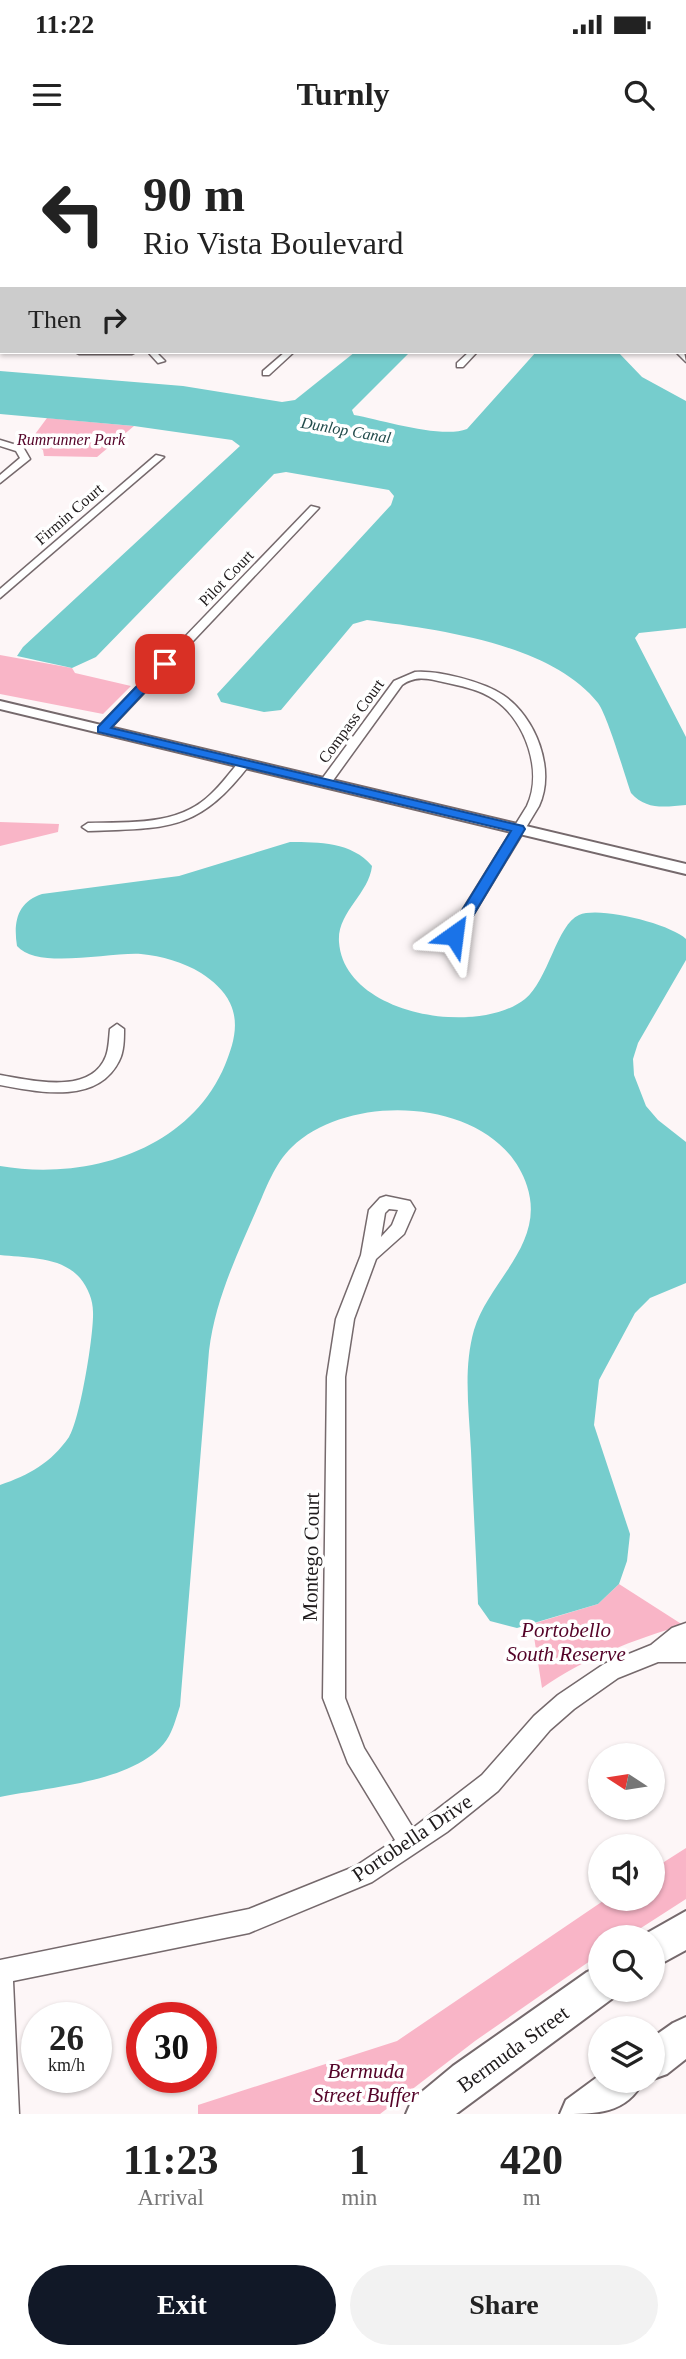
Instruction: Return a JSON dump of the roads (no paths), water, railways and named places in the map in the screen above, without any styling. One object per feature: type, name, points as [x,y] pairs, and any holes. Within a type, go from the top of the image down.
[{"type":"main road","points":[[665,1942],[686,1929]]},
{"type":"main road","name":"Bermuda Street","points":[[426,2114],[467,2080],[588,1994]]},
{"type":"main road","points":[[665,2051],[686,2036]]},
{"type":"main road","points":[[580,2114],[608,2093]]},
{"type":"street","points":[[154,354],[161,360]]},
{"type":"street","points":[[266,373],[288,354]]},
{"type":"street","points":[[460,365],[471,354]]},
{"type":"street","points":[[0,443],[19,447],[25,459],[0,480]]},
{"type":"street","name":"Firmin Court","points":[[0,594],[159,457]]},
{"type":"street","name":"Pilot Court","points":[[103,729],[314,508]]},
{"type":"street","name":"Compass Court","points":[[325,783],[405,677],[418,674],[461,682],[489,692],[511,705],[523,722],[541,767],[541,788],[519,829]]},
{"type":"street","points":[[0,705],[686,869]]},
{"type":"street","points":[[88,827],[150,824],[179,817],[214,799],[244,764]]},
{"type":"street","points":[[454,935],[519,829]]},
{"type":"street","points":[[0,1080],[60,1089],[91,1081],[112,1061],[117,1029]]},
{"type":"street","name":"Montego Court","points":[[369,1255],[345,1319],[336,1377],[334,1699],[340,1725],[351,1749],[410,1844]]},
{"type":"street","name":"Portobella Drive","points":[[0,1972],[249,1921],[364,1874],[410,1844],[490,1783],[542,1723],[566,1702],[611,1671],[658,1652],[679,1635],[686,1633]]},
{"type":"street","name":"Portobella Drive","points":[[658,1652],[686,1652]]},
{"type":"street","points":[[0,1972],[6,2114]]},
{"type":"water","name":"Dunlop Canal","points":[[352,354],[408,354],[352,410],[354,415],[412,428],[456,431],[467,429],[534,354],[620,354],[642,377],[686,401],[686,628],[639,633],[635,638],[686,737],[686,805],[649,805],[631,793],[602,710],[577,683],[552,666],[523,653],[459,635],[367,620],[353,624],[281,710],[264,712],[221,702],[217,694],[391,505],[394,496],[389,490],[286,472],[274,474],[96,657],[72,668],[17,656],[23,647],[240,446],[232,440],[134,426],[0,414],[0,371],[183,386],[282,402],[295,400]]},
{"type":"water","points":[[290,842],[323,843],[345,848],[364,858],[372,866],[370,876],[343,921],[340,931],[339,942],[346,967],[363,987],[387,1002],[416,1012],[446,1017],[476,1016],[503,1010],[525,999],[540,980],[565,929],[571,920],[579,915],[602,913],[634,918],[651,922],[686,939],[686,960],[638,1043],[633,1059],[634,1075],[646,1106],[658,1120],[686,1142],[686,1283],[650,1298],[635,1313],[599,1380],[594,1425],[630,1534],[627,1561],[619,1584],[598,1604],[517,1628],[490,1621],[478,1604],[468,1405],[469,1360],[474,1330],[481,1312],[523,1244],[529,1226],[531,1207],[527,1186],[511,1157],[487,1135],[456,1120],[422,1112],[385,1111],[350,1116],[318,1128],[292,1147],[275,1169],[234,1262],[216,1314],[209,1351],[180,1706],[169,1736],[156,1751],[138,1764],[117,1773],[0,1797],[0,1485],[39,1467],[55,1454],[69,1437],[78,1413],[86,1376],[93,1312],[88,1290],[72,1271],[43,1259],[0,1255],[0,1166],[66,1169],[131,1153],[161,1139],[187,1119],[209,1095],[225,1065],[235,1027],[233,1011],[225,994],[194,969],[172,960],[141,954],[57,959],[27,953],[17,946],[16,928],[19,914],[27,902],[42,894],[179,876]]},
{"type":"park label","name":"Rumrunner Park","points":[[71,439]]},
{"type":"park label","name":"Portobello South Reserve","points":[[566,1642]]},
{"type":"park label","name":"Bermuda Street Buffer","points":[[366,2083]]}]
